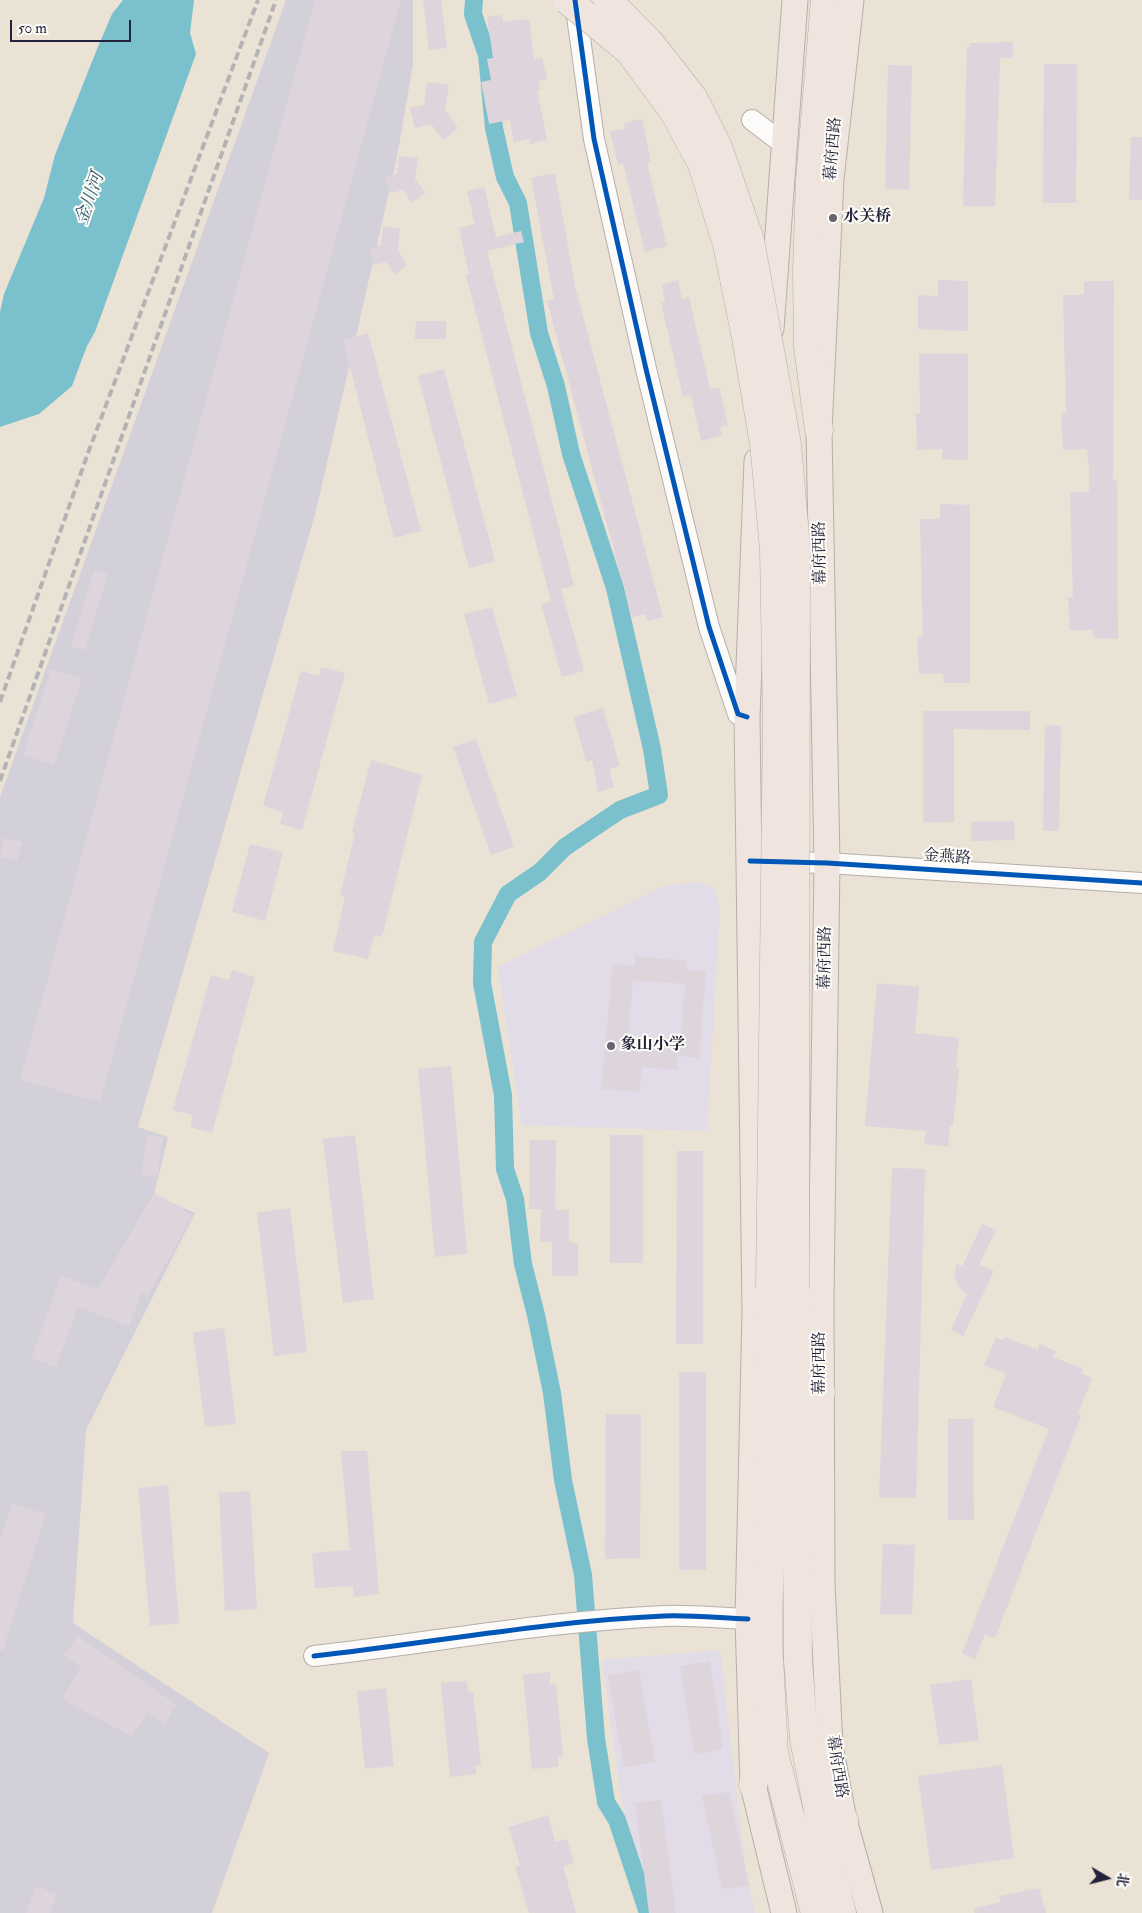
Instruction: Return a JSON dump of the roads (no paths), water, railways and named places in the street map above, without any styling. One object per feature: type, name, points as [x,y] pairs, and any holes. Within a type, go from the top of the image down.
[{"type":"highway","name":"幕府西路","points":[[567,0],[629,51],[674,112],[702,164],[727,244],[762,434],[774,548],[782,1288],[798,1480],[798,1660],[804,1739],[823,1836],[842,1913]]},
{"type":"highway","name":"幕府西路","points":[[608,0],[652,45],[694,100],[718,148],[750,240],[787,444],[796,546],[782,1288],[773,1367],[768,1638],[774,1753],[815,1913]]},
{"type":"highway","points":[[819,430],[808,347],[807,272],[810,180],[826,0]]},
{"type":"highway","points":[[754,1317],[773,1367]]},
{"type":"highway","points":[[798,1480],[821,1392]]},
{"type":"highway","points":[[753,1785],[771,1699]]},
{"type":"highway","points":[[804,1739],[844,1820]]},
{"type":"main road","points":[[784,1913],[753,1785],[748,1619],[754,1317],[747,717],[758,443],[772,323],[795,0]]},
{"type":"main road","name":"幕府西路","points":[[851,0],[831,179],[819,430],[827,863],[821,1392],[822,1583],[830,1746],[844,1820],[870,1913]]},
{"type":"main road","points":[[750,624],[768,651],[783,703],[783,862]]},
{"type":"main road","points":[[783,762],[796,775],[812,775],[825,761]]},
{"type":"main road","points":[[751,972],[765,956],[784,948],[800,948],[811,954],[825,967]]},
{"type":"street","points":[[575,0],[594,139],[650,387],[709,627],[738,714],[747,717]]},
{"type":"street","points":[[752,120],[785,146]]},
{"type":"street","name":"金燕路","points":[[750,861],[827,863],[1142,883]]},
{"type":"street","points":[[314,1656],[552,1626],[665,1616],[748,1619]]},
{"type":"water","name":"金川河","points":[[123,0],[194,0],[190,33],[196,54],[95,332],[87,346],[72,386],[39,414],[0,427],[0,312],[4,294],[44,198],[55,155],[97,49],[112,14]]},
{"type":"waterway","points":[[474,0],[473,14],[487,55],[494,128],[505,177],[518,203],[539,333],[556,386],[571,454],[615,588],[652,749],[659,795],[620,810],[565,847],[540,872],[508,894],[483,942],[482,983],[503,1095],[505,1169],[515,1199],[523,1264],[552,1393],[563,1480],[583,1575],[596,1738],[606,1802],[617,1820],[648,1913]]},
{"type":"railway","points":[[0,702],[88,453],[258,0]]},
{"type":"railway","points":[[0,781],[276,0]]},
{"type":"place","name":"水关桥","points":[[833,218]]},
{"type":"place","name":"象山小学","points":[[611,1046]]}]
